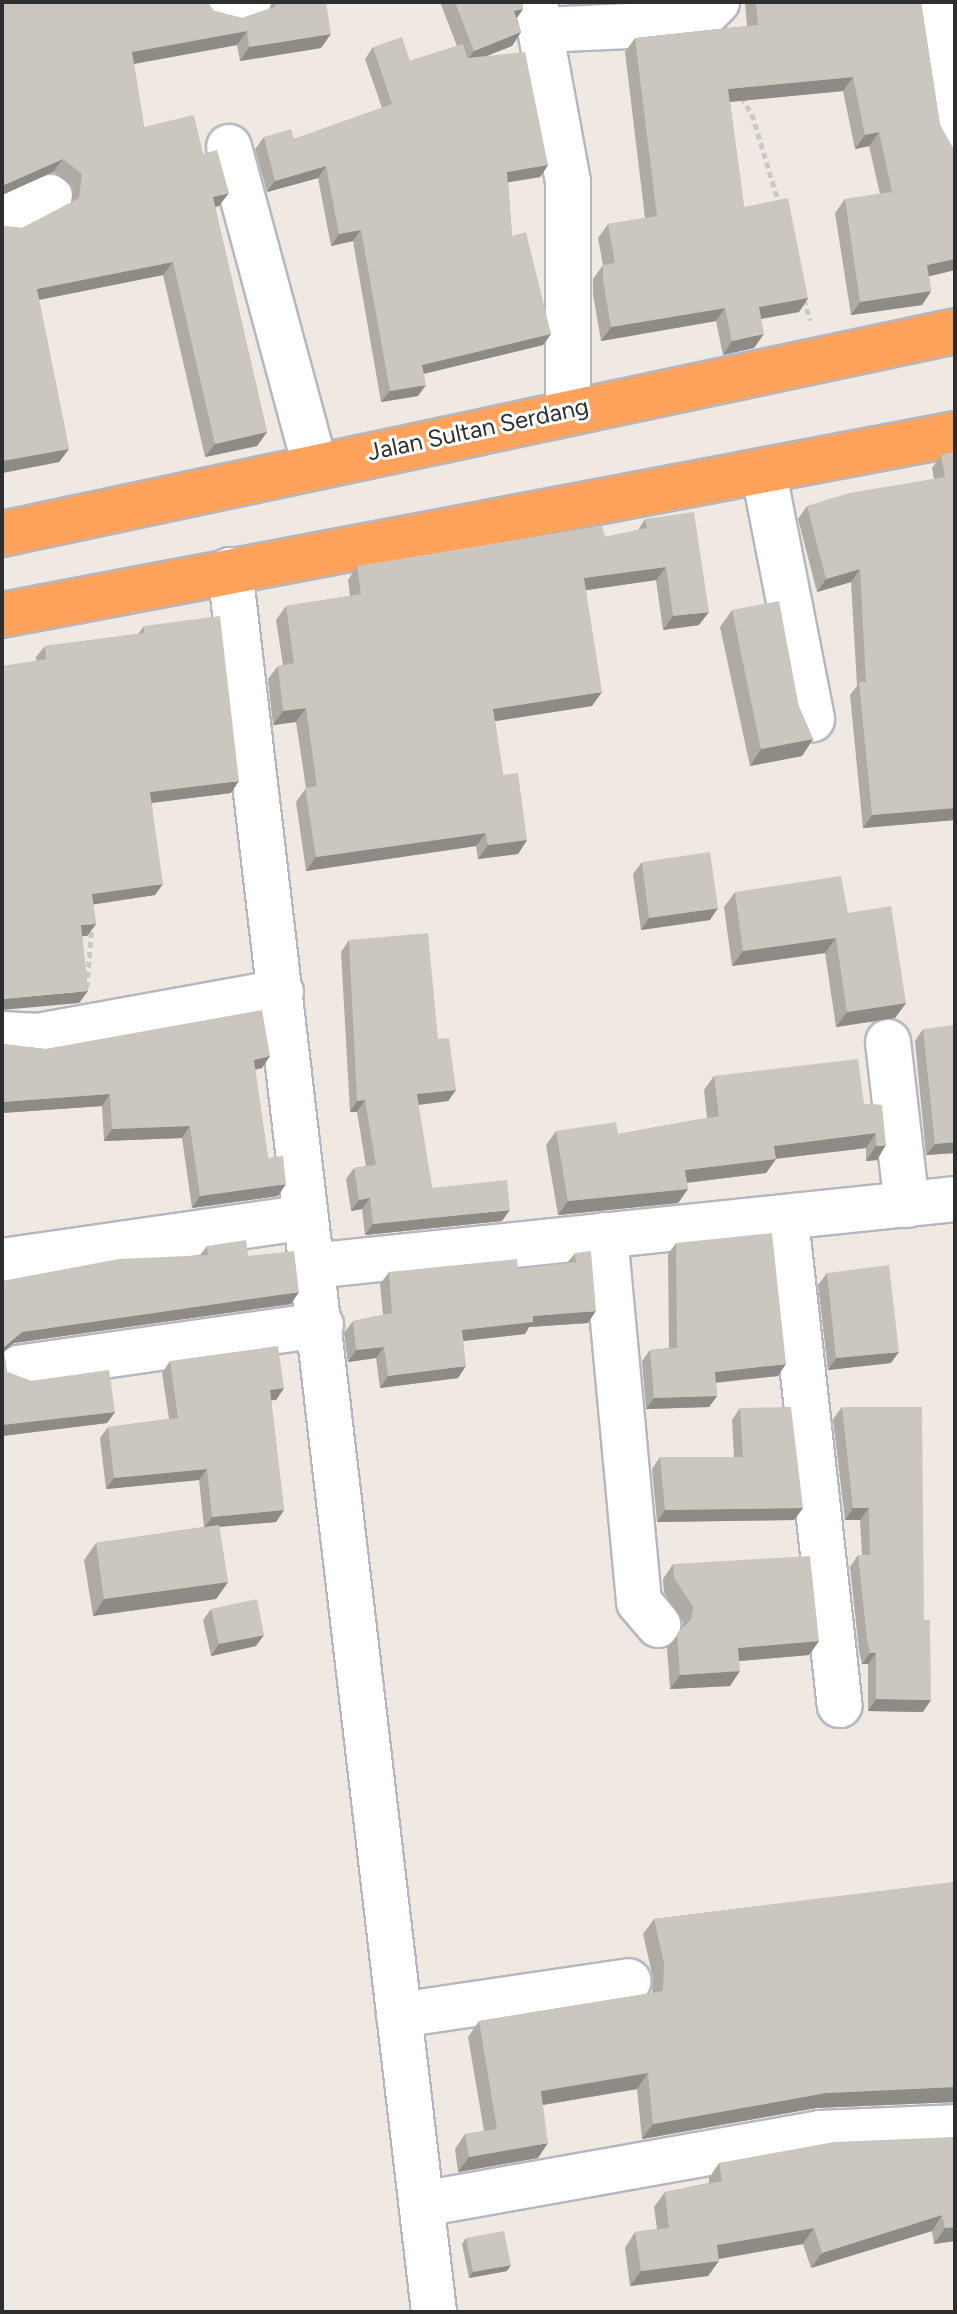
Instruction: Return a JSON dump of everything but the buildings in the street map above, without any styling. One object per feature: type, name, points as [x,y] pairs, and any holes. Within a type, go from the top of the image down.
[{"type":"highway","name":"Jalan Sultan Serdang","points":[[2,534],[314,463],[955,331]]},
{"type":"highway","points":[[2,615],[230,570],[764,474],[955,434]]},
{"type":"street","points":[[215,2],[227,7],[249,2]]},
{"type":"street","points":[[568,410],[568,182],[538,16],[666,15],[696,23],[717,2]]},
{"type":"street","points":[[934,2],[955,135]]},
{"type":"street","points":[[229,147],[314,463]]},
{"type":"street","points":[[2,219],[50,197]]},
{"type":"street","points":[[764,474],[812,719]]},
{"type":"street","points":[[230,570],[321,1325],[434,2312]]},
{"type":"street","points":[[2,1034],[38,1036],[281,992]]},
{"type":"street","points":[[888,1042],[907,1205]]},
{"type":"street","points":[[312,1266],[955,1199]]},
{"type":"street","points":[[2,1261],[306,1217]]},
{"type":"street","points":[[786,1219],[840,1705]]},
{"type":"street","points":[[605,1235],[639,1602],[658,1625]]},
{"type":"street","points":[[18,1368],[321,1325]]},
{"type":"street","points":[[399,2015],[628,1981]]},
{"type":"street","points":[[422,2204],[820,2133],[955,2127]]},
{"type":"path","points":[[736,88],[752,114],[780,208]]},
{"type":"path","points":[[800,283],[820,360]]},
{"type":"path","points":[[90,1027],[86,965],[92,915]]}]
